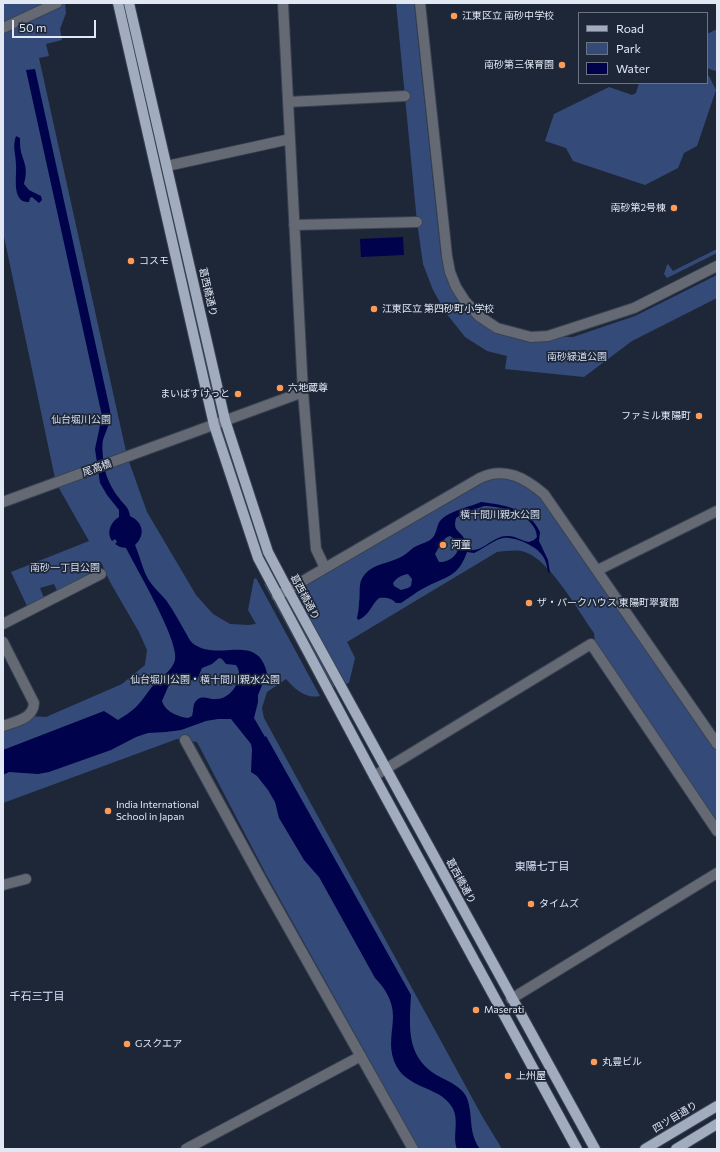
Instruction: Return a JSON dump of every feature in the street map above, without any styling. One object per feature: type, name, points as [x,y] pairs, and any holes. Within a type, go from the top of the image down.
[{"type":"main road","points":[[118,3],[214,425],[258,558],[374,776],[577,1149]]},
{"type":"main road","name":"葛西橋通り","points":[[130,3],[225,420],[268,552],[511,999],[595,1149]]},
{"type":"main road","name":"四ツ目通り","points":[[645,1149],[717,1106]]},
{"type":"main road","points":[[676,1149],[717,1124]]},
{"type":"street","points":[[3,28],[58,3]]},
{"type":"street","points":[[283,3],[303,392],[316,549],[325,568]]},
{"type":"street","points":[[420,3],[447,256],[450,272],[456,287],[465,301],[479,316],[497,328],[531,337],[548,336],[634,308],[717,266]]},
{"type":"street","points":[[288,102],[406,96]]},
{"type":"street","points":[[167,166],[290,139]]},
{"type":"street","points":[[294,225],[417,222]]},
{"type":"street","name":"尾高橋","points":[[3,502],[303,392]]},
{"type":"street","points":[[277,596],[480,478],[489,474],[517,476],[530,483],[544,494],[717,744]]},
{"type":"street","points":[[598,570],[717,512]]},
{"type":"street","points":[[3,624],[101,574]]},
{"type":"street","points":[[3,642],[34,703],[34,709],[28,716],[3,726]]},
{"type":"street","points":[[374,776],[591,644],[717,831]]},
{"type":"street","points":[[185,740],[412,1149]]},
{"type":"street","points":[[511,999],[717,873]]},
{"type":"street","points":[[3,884],[26,879]]},
{"type":"street","points":[[186,1149],[361,1056]]},
{"type":"green space","name":"仙台堀川公園・横十間川親水公園","points":[[3,3],[65,3],[66,13],[60,29],[62,40],[46,44],[49,56],[39,58],[127,456],[147,512],[196,595],[213,614],[230,624],[256,624],[248,610],[254,579],[256,578],[320,696],[315,697],[305,695],[297,690],[286,679],[267,692],[262,708],[264,718],[482,1116],[502,1149],[419,1149],[267,876],[197,742],[177,739],[3,803],[3,726],[28,716],[46,717],[122,684],[145,665],[147,650],[139,632],[110,582],[101,562],[95,573],[57,591],[54,584],[40,588],[44,598],[27,606],[11,572],[89,541],[56,483],[3,232]]},
{"type":"green space","name":"南砂緑道公園","points":[[396,3],[414,3],[441,256],[446,274],[455,289],[497,328],[548,336],[573,337],[635,316],[717,275],[717,298],[632,341],[584,377],[505,369],[507,356],[487,351],[465,337],[446,313],[433,290],[423,264],[417,222]]},
{"type":"green space","points":[[717,29],[717,70],[715,71],[708,68],[708,34]]},
{"type":"green space","points":[[709,76],[716,90],[697,146],[684,153],[678,168],[645,185],[573,161],[566,148],[545,141],[554,114],[609,87],[632,95],[636,93],[639,84],[708,84]]},
{"type":"green space","points":[[717,249],[717,253],[667,278],[664,274],[668,264],[673,271]]},
{"type":"green space","name":"横十間川親水公園","points":[[490,478],[506,478],[518,482],[541,497],[717,751],[717,824],[595,642],[594,633],[563,587],[544,565],[525,552],[515,550],[497,552],[347,642],[355,658],[349,683],[322,690],[264,584],[296,590]]},
{"type":"water","points":[[35,69],[110,410],[109,422],[102,443],[106,474],[115,493],[127,508],[130,516],[138,522],[142,529],[141,537],[135,545],[146,575],[152,585],[169,604],[194,644],[207,650],[247,651],[256,654],[262,661],[267,673],[258,695],[254,718],[265,737],[266,736],[411,995],[410,1032],[416,1053],[430,1071],[455,1085],[466,1096],[470,1109],[473,1136],[480,1149],[457,1149],[455,1139],[456,1123],[452,1107],[439,1095],[406,1077],[399,1070],[394,1061],[391,1049],[393,1010],[388,995],[375,978],[319,877],[304,860],[279,818],[275,802],[268,790],[257,776],[251,772],[251,744],[231,719],[206,721],[181,730],[148,733],[136,737],[111,750],[49,772],[38,774],[9,772],[3,775],[3,750],[104,711],[118,720],[136,707],[155,683],[174,664],[175,660],[175,651],[171,638],[147,587],[126,548],[115,544],[117,542],[115,539],[112,541],[110,538],[109,531],[112,524],[119,517],[119,510],[100,483],[95,449],[102,416],[26,70]],"holes":[[[219,658],[226,664],[236,665],[239,671],[237,683],[229,694],[220,699],[202,697],[198,699],[194,705],[192,716],[188,718],[177,715],[166,708],[162,701],[168,687],[173,681],[197,680],[202,668],[212,664]]]},
{"type":"water","points":[[16,136],[20,138],[21,150],[26,167],[24,184],[29,190],[41,196],[42,200],[39,203],[32,197],[30,198],[29,202],[23,201],[17,194],[14,147]]},
{"type":"water","points":[[403,237],[404,255],[361,257],[360,239]]},
{"type":"water","points":[[481,502],[507,506],[515,509],[523,513],[535,524],[540,532],[539,541],[548,560],[550,573],[548,572],[543,557],[535,548],[519,540],[503,538],[474,553],[467,552],[460,567],[455,572],[421,590],[401,603],[396,603],[389,598],[379,598],[365,616],[358,620],[360,584],[368,571],[401,557],[413,548],[430,540],[434,536],[440,521],[448,515]],"holes":[[[484,506],[491,506],[517,513],[531,523],[535,529],[537,537],[529,542],[514,537],[503,536],[479,549],[470,550],[464,538],[456,528],[456,518]],[[450,536],[458,541],[459,545],[457,553],[451,559],[439,562],[435,554],[443,541]],[[408,574],[412,579],[411,586],[401,590],[394,586],[393,583],[400,577]]]},
{"type":"place","name":"江東区立 南砂中学校","points":[[454,16]]},
{"type":"place","name":"南砂第三保育園","points":[[562,65]]},
{"type":"place","name":"南砂第2号棟","points":[[674,208]]},
{"type":"place","name":"コスモ","points":[[131,261]]},
{"type":"place","name":"江東区立 第四砂町小学校","points":[[374,309]]},
{"type":"place","name":"六地蔵尊","points":[[280,388]]},
{"type":"place","name":"まいばすけっと","points":[[238,394]]},
{"type":"place","name":"ファミル東陽町","points":[[699,416]]},
{"type":"place","name":"河童","points":[[443,545]]},
{"type":"place","name":"ザ・パークハウス 東陽町翠賓閣","points":[[529,603]]},
{"type":"place","name":"India International School in Japan","points":[[108,811]]},
{"type":"place","name":"タイムズ","points":[[531,904]]},
{"type":"place","name":"Maserati","points":[[476,1010]]},
{"type":"place","name":"Gスクエア","points":[[127,1044]]},
{"type":"place","name":"丸豊ビル","points":[[594,1062]]},
{"type":"place","name":"上州屋","points":[[508,1076]]},
{"type":"district","name":"東陽七丁目","points":[[542,866]]},
{"type":"district","name":"千石三丁目","points":[[37,996]]},
{"type":"park label","name":"仙台堀川公園","points":[[81,420]]},
{"type":"park label","name":"南砂一丁目公園","points":[[65,568]]}]
